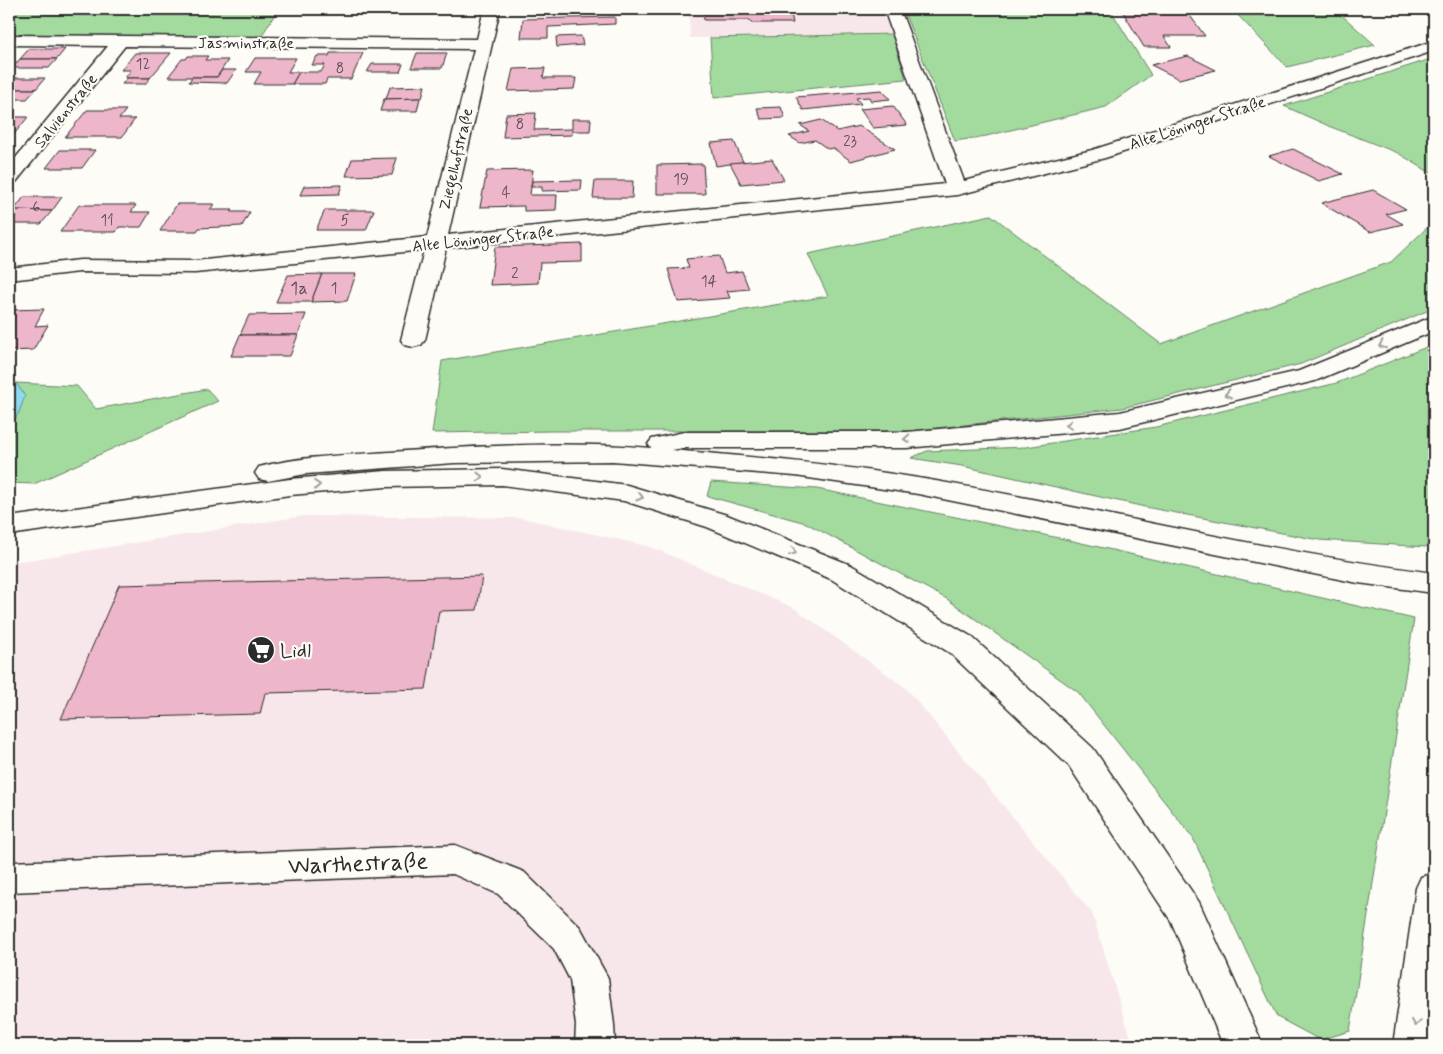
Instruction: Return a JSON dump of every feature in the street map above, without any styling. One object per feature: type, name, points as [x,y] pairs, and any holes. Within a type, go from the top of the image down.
[{"type":"main road","name":"Ziegelhofstraße","points":[[414,340],[482,44],[492,9]]},
{"type":"main road","points":[[892,9],[957,188]]},
{"type":"main road","name":"Jasminstraße","points":[[9,40],[482,44]]},
{"type":"main road","name":"Salvienstraße","points":[[9,178],[120,42]]},
{"type":"main road","name":"Alte Löninger Straße","points":[[9,274],[80,266],[195,266],[436,243],[957,188],[1098,154],[1434,46]]},
{"type":"main road","points":[[612,453],[684,440],[907,440],[1120,420],[1307,376],[1434,323]]},
{"type":"main road","points":[[9,525],[151,492],[306,466],[454,455],[612,453],[795,468],[918,486],[1358,573],[1434,583]]},
{"type":"main road","points":[[9,525],[290,487],[386,479],[502,477],[627,493],[717,521],[842,572],[961,645],[1081,757],[1186,913],[1242,1045]]},
{"type":"main road","name":"Warthestraße","points":[[9,877],[455,859],[511,883],[567,938],[588,978],[595,1025],[595,1045]]},
{"type":"main road","points":[[1413,1045],[1434,888]]},
{"type":"shaded area","points":[[689,9],[903,9],[913,33],[690,38]]},
{"type":"shaded area","points":[[303,516],[522,518],[651,547],[794,608],[906,688],[1092,913],[1133,1045],[9,1045],[9,563]]},
{"type":"green space","points":[[9,9],[278,9],[261,37],[9,35]]},
{"type":"green space","points":[[903,9],[1110,9],[1151,75],[1106,107],[982,137],[955,141]]},
{"type":"green space","points":[[1232,9],[1335,9],[1375,45],[1287,67]]},
{"type":"green space","points":[[892,34],[906,79],[714,98],[710,38]]},
{"type":"green space","points":[[1434,58],[1434,175],[1398,153],[1331,127],[1284,106]]},
{"type":"green space","points":[[991,215],[1161,344],[1391,262],[1434,221],[1434,308],[1301,364],[1122,408],[908,431],[432,433],[442,361],[828,296],[808,254]]},
{"type":"green space","points":[[1434,344],[1434,527],[1426,547],[1319,540],[1145,507],[962,466],[911,458],[927,451],[1026,447],[1156,427],[1337,383]]},
{"type":"green space","points":[[16,383],[77,386],[96,409],[207,389],[218,401],[34,484],[9,483],[9,430],[19,412],[24,396]]},
{"type":"green space","points":[[711,482],[817,489],[1064,539],[1414,619],[1350,1031],[1320,1040],[1277,1017],[1193,838],[1078,692],[947,599],[806,523],[707,496]]},
{"type":"water","points":[[9,383],[16,383],[25,396],[9,430]]},
{"type":"building","points":[[703,9],[790,9],[793,23],[751,23],[750,20],[704,20]]},
{"type":"building","points":[[1121,9],[1185,9],[1205,36],[1164,36],[1171,47],[1144,47]]},
{"type":"building","points":[[615,17],[615,24],[548,27],[548,38],[521,38],[523,19]]},
{"type":"building","points":[[581,36],[583,45],[557,47],[556,37]]},
{"type":"building","points":[[29,49],[65,49],[57,59],[20,59]]},
{"type":"building","points":[[135,53],[171,53],[150,78],[125,78],[131,70],[121,70]]},
{"type":"building","points":[[330,53],[363,53],[351,79],[327,79],[325,84],[292,84],[299,72],[321,72],[325,65],[312,65],[317,56],[329,56]]},
{"type":"building","points":[[417,53],[447,53],[442,68],[411,68]]},
{"type":"building","points":[[188,56],[208,56],[205,60],[228,60],[217,77],[168,77],[182,59],[186,59]]},
{"type":"building","points":[[1188,56],[1216,70],[1179,79],[1151,65]]},
{"type":"building","points":[[255,58],[296,58],[288,72],[299,72],[292,84],[254,84],[261,72],[246,72]]},
{"type":"building","points":[[20,59],[57,59],[49,68],[12,68]]},
{"type":"building","points":[[372,64],[403,64],[400,72],[367,72]]},
{"type":"building","points":[[545,68],[543,78],[576,78],[574,89],[508,91],[513,69]]},
{"type":"building","points":[[222,70],[236,70],[227,83],[189,82],[192,77],[217,77]]},
{"type":"building","points":[[11,78],[45,78],[36,89],[9,89]]},
{"type":"building","points":[[127,78],[150,78],[145,84],[122,84]]},
{"type":"building","points":[[425,86],[422,98],[386,99],[390,87]]},
{"type":"building","points":[[9,89],[36,89],[27,99],[9,99]]},
{"type":"building","points":[[882,90],[890,99],[871,101],[869,97],[856,98],[861,104],[803,110],[796,97]]},
{"type":"building","points":[[420,98],[417,111],[380,111],[384,99]]},
{"type":"building","points":[[893,106],[907,125],[873,128],[860,109]]},
{"type":"building","points":[[781,107],[785,118],[761,119],[757,108]]},
{"type":"building","points":[[87,110],[126,110],[119,119],[135,119],[122,137],[65,137]]},
{"type":"building","points":[[536,113],[534,130],[572,129],[572,119],[591,119],[590,131],[572,131],[572,135],[503,137],[506,114]]},
{"type":"building","points":[[9,117],[28,117],[11,138],[9,138]]},
{"type":"building","points":[[821,120],[837,131],[859,126],[895,149],[851,161],[833,148],[828,149],[815,140],[800,143],[789,136],[809,131],[800,125]]},
{"type":"building","points":[[734,141],[743,162],[716,166],[711,143]]},
{"type":"building","points":[[1293,149],[1343,174],[1319,181],[1269,156]]},
{"type":"building","points":[[60,150],[95,150],[82,168],[46,168]]},
{"type":"building","points":[[397,158],[392,175],[346,176],[352,159]]},
{"type":"building","points":[[772,159],[784,180],[741,184],[730,163]]},
{"type":"building","points":[[703,164],[705,194],[657,194],[657,165]]},
{"type":"building","points":[[533,170],[530,195],[557,195],[556,210],[524,211],[524,206],[480,207],[487,171]]},
{"type":"building","points":[[582,180],[581,190],[542,191],[542,187],[531,187],[532,181]]},
{"type":"building","points":[[595,181],[633,181],[632,198],[593,198]]},
{"type":"building","points":[[342,185],[339,194],[300,195],[304,186]]},
{"type":"building","points":[[1373,190],[1406,209],[1386,214],[1403,224],[1370,232],[1321,203]]},
{"type":"building","points":[[24,197],[62,197],[52,211],[14,210]]},
{"type":"building","points":[[177,204],[214,204],[210,210],[250,212],[242,226],[199,228],[197,231],[160,231]]},
{"type":"building","points":[[79,205],[136,205],[131,212],[150,212],[141,227],[119,227],[116,232],[60,232]]},
{"type":"building","points":[[14,210],[52,211],[41,224],[9,224],[9,216]]},
{"type":"building","points":[[325,210],[374,210],[366,230],[316,230]]},
{"type":"building","points":[[582,244],[582,262],[540,263],[538,283],[490,285],[495,247]]},
{"type":"building","points":[[719,256],[725,273],[742,271],[749,289],[727,291],[730,298],[678,302],[668,269],[689,268],[686,259]]},
{"type":"building","points":[[322,274],[311,302],[276,302],[288,275]]},
{"type":"building","points":[[322,274],[356,274],[347,301],[311,302]]},
{"type":"building","points":[[44,309],[35,326],[48,325],[33,350],[9,351],[9,310]]},
{"type":"building","points":[[306,314],[298,335],[240,335],[249,315]]},
{"type":"building","points":[[240,335],[298,335],[290,356],[231,356]]},
{"type":"building","name":"Lidl","points":[[482,576],[477,610],[439,611],[426,689],[265,693],[260,714],[61,719],[119,585]]},
{"type":"place","name":"Lidl","points":[[261,650]]}]
